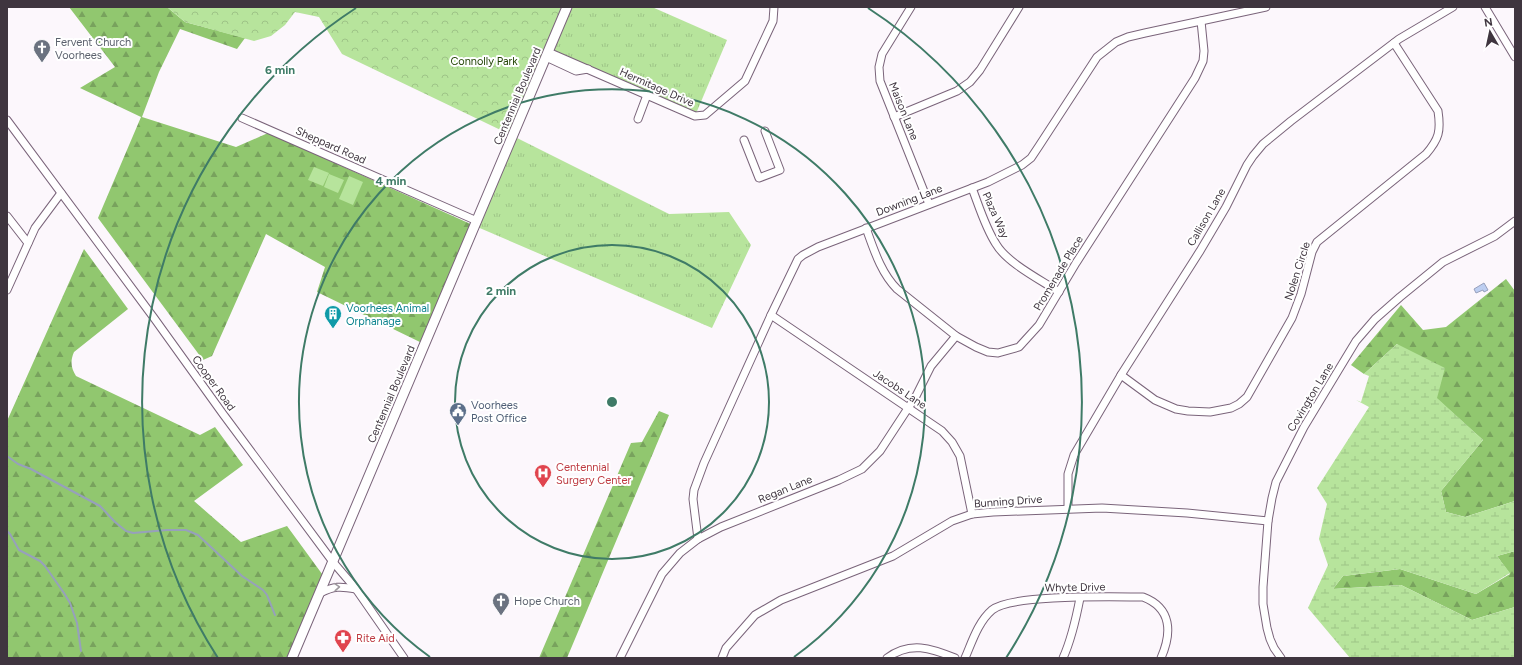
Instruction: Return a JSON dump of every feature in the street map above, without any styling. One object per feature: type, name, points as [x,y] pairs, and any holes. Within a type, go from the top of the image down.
[{"type":"main road","name":"Centennial Boulevard","points":[[292,658],[567,7]]},
{"type":"street","name":"Hermitage Drive","points":[[547,54],[576,71],[588,69],[695,116],[705,116],[745,81],[773,21],[774,7]]},
{"type":"street","name":"Maison Lane","points":[[911,7],[882,54],[879,67],[880,81],[929,204]]},
{"type":"street","points":[[894,117],[957,91],[970,82],[980,70],[1019,7]]},
{"type":"street","name":"Downing Lane","points":[[698,539],[694,512],[694,490],[704,463],[798,259],[818,247],[972,188],[1022,165],[1031,158],[1097,57],[1116,42],[1128,37],[1266,7]]},
{"type":"street","name":"Callison Lane","points":[[1068,508],[1068,474],[1074,455],[1121,375],[1200,251],[1226,207],[1247,165],[1258,150],[1291,121],[1394,43],[1453,7]]},
{"type":"street","points":[[1485,7],[1515,57]]},
{"type":"street","name":"Promenade Place","points":[[866,228],[878,260],[891,283],[956,336],[988,352],[998,353],[1019,347],[1039,326],[1195,78],[1204,56],[1201,22]]},
{"type":"street","name":"Nolen Circle","points":[[1121,375],[1165,405],[1188,411],[1210,412],[1231,408],[1246,397],[1292,318],[1302,294],[1312,252],[1317,242],[1426,154],[1438,138],[1440,124],[1438,111],[1394,43]]},
{"type":"street","points":[[638,119],[647,95]]},
{"type":"street","name":"Sheppard Road","points":[[242,118],[477,221]]},
{"type":"street","name":"Cooper Road","points":[[7,120],[333,562],[356,589],[404,658]]},
{"type":"street","points":[[744,140],[759,178],[780,170],[765,131]]},
{"type":"street","name":"Plaza Way","points":[[972,188],[996,245],[1010,260],[1059,292]]},
{"type":"street","points":[[7,290],[35,228],[61,193]]},
{"type":"street","points":[[7,216],[28,244]]},
{"type":"street","name":"Covington Lane","points":[[1282,658],[1270,640],[1263,604],[1268,521],[1272,498],[1284,465],[1304,427],[1363,332],[1400,297],[1443,262],[1495,236],[1515,221]]},
{"type":"street","name":"Jacobs Lane","points":[[771,315],[942,431],[952,442],[963,466],[972,514]]},
{"type":"street","name":"Regan Lane","points":[[620,658],[662,574],[680,553],[698,539],[721,527],[839,480],[862,469],[880,451],[916,396],[931,366],[956,336]]},
{"type":"street","name":"Bunning Drive","points":[[722,658],[726,648],[755,615],[781,600],[893,556],[952,521],[972,514],[1068,508],[1102,508],[1179,512],[1268,521]]},
{"type":"street","points":[[320,593],[340,586],[356,589]]},
{"type":"street","name":"Whyte Drive","points":[[965,658],[985,618],[997,606],[1024,600],[1144,597],[1155,603],[1165,615],[1168,624],[1165,649],[1161,658]]},
{"type":"street","points":[[1063,658],[1070,643],[1074,629],[1080,598]]},
{"type":"street","points":[[887,658],[894,653],[912,648],[924,647],[955,658]]},
{"type":"green space","points":[[69,7],[167,7],[185,22],[245,38],[237,49],[180,29],[159,72],[142,117],[236,147],[268,133],[475,226],[424,344],[317,292],[325,267],[266,234],[212,356],[203,360],[98,218],[141,117],[80,88],[115,67]]},
{"type":"green space","name":"Connolly Park","points":[[167,7],[567,7],[513,136],[342,54],[319,17],[295,12],[285,25],[271,36],[254,41],[185,22]]},
{"type":"green space","points":[[567,7],[652,7],[727,40],[695,116],[548,52]]},
{"type":"green space","points":[[513,136],[669,214],[729,212],[751,245],[712,328],[475,226]]},
{"type":"green space","points":[[314,167],[329,173],[323,186],[308,180]]},
{"type":"green space","points":[[329,174],[344,180],[338,193],[324,187]]},
{"type":"green space","points":[[349,176],[363,182],[353,205],[339,199]]},
{"type":"green space","points":[[84,249],[128,309],[74,352],[72,364],[76,376],[200,435],[215,427],[243,465],[194,501],[241,542],[287,526],[325,578],[292,658],[7,658],[7,421]]},
{"type":"green space","points":[[1506,279],[1515,291],[1515,501],[1465,517],[1446,512],[1441,491],[1483,440],[1436,398],[1397,344],[1364,374],[1351,365],[1401,305],[1423,330],[1446,327]]},
{"type":"green space","points":[[1397,344],[1445,368],[1437,398],[1483,440],[1441,491],[1446,512],[1465,517],[1515,501],[1515,551],[1497,556],[1510,573],[1476,594],[1400,569],[1343,576],[1333,589],[1401,585],[1472,620],[1515,607],[1515,658],[1350,658],[1308,608],[1328,565],[1319,539],[1327,504],[1317,488],[1369,407],[1356,400],[1361,402],[1369,376],[1364,374]]},
{"type":"green space","points":[[659,411],[669,415],[567,658],[539,658],[631,443],[642,442]]},
{"type":"green space","points":[[1515,551],[1515,607],[1472,620],[1401,585],[1333,589],[1343,576],[1400,569],[1476,594],[1510,574],[1497,556]]},
{"type":"water","points":[[1484,283],[1488,290],[1484,292],[1483,290],[1476,293],[1474,289]]},
{"type":"waterway","points":[[7,456],[18,464],[31,469],[100,506],[126,531],[133,533],[186,530],[198,535],[242,576],[263,590],[267,595],[275,615]]},
{"type":"waterway","points":[[7,531],[19,550],[40,561],[45,566],[64,593],[70,603],[77,623],[81,651]]},
{"type":"place","name":"Fervent Church Voorhees","points":[[42,63]]},
{"type":"place","name":"Voorhees Animal Orphanage","points":[[333,329]]},
{"type":"place","name":"Voorhees Post Office","points":[[458,426]]},
{"type":"place","name":"Centennial Surgery Center","points":[[543,488]]},
{"type":"place","name":"Hope Church","points":[[501,616]]},
{"type":"place","name":"Rite Aid","points":[[343,653]]}]
